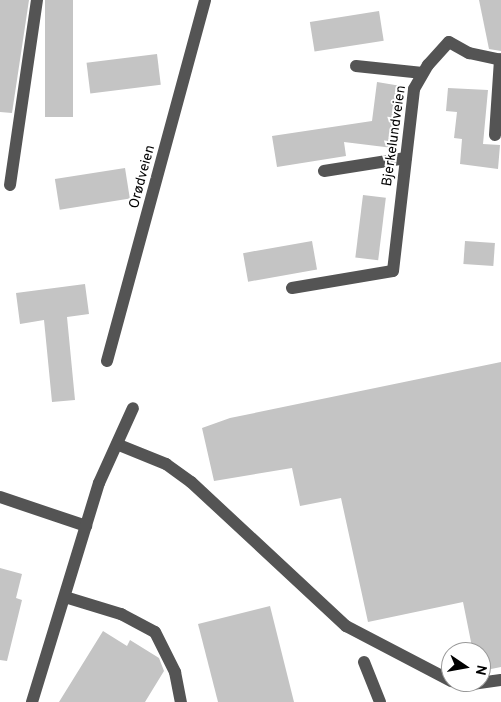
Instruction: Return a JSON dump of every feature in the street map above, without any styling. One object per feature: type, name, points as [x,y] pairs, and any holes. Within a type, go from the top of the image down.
[{"type":"street","points":[[10,185],[37,0]]},
{"type":"street","name":"Orødveien","points":[[107,361],[205,0]]},
{"type":"street","name":"Bjerkelundveien","points":[[292,288],[393,271],[414,89],[423,73],[449,42],[469,53],[500,60]]},
{"type":"street","points":[[495,135],[500,60]]},
{"type":"street","points":[[356,66],[423,73]]},
{"type":"street","points":[[324,171],[406,158]]},
{"type":"street","points":[[32,702],[99,483],[119,445],[133,408]]},
{"type":"street","points":[[119,445],[166,464],[191,482],[346,626],[441,676]]},
{"type":"street","points":[[0,497],[86,526]]},
{"type":"street","points":[[65,597],[121,614],[155,632],[175,672],[181,702]]},
{"type":"street","points":[[364,662],[380,702]]},
{"type":"building","points":[[0,0],[29,0],[12,113],[0,112]]},
{"type":"building","points":[[45,0],[73,0],[73,117],[45,117]]},
{"type":"building","points":[[479,0],[501,0],[501,51],[489,49]]},
{"type":"building","points":[[379,11],[384,41],[315,52],[310,22]]},
{"type":"building","points":[[157,54],[161,85],[90,93],[87,63]]},
{"type":"building","points":[[377,82],[401,86],[393,148],[344,142],[346,156],[277,167],[272,136],[372,121]]},
{"type":"building","points":[[448,88],[488,90],[483,144],[500,145],[498,169],[460,164],[462,139],[454,138],[457,112],[446,111]]},
{"type":"building","points":[[125,168],[130,199],[60,210],[55,179]]},
{"type":"building","points":[[363,195],[386,198],[378,260],[355,258]]},
{"type":"building","points":[[312,241],[317,270],[248,282],[243,253]]},
{"type":"building","points":[[465,241],[495,243],[493,266],[463,264]]},
{"type":"building","points":[[85,284],[89,314],[67,317],[75,400],[52,402],[44,320],[20,324],[16,293]]},
{"type":"building","points":[[501,362],[501,667],[491,669],[491,642],[471,642],[463,602],[368,622],[341,498],[300,506],[292,468],[214,481],[202,428],[230,418]]},
{"type":"building","points":[[0,568],[22,574],[16,598],[22,600],[7,661],[0,660]]},
{"type":"building","points":[[270,606],[294,702],[218,702],[198,624]]},
{"type":"building","points":[[103,631],[127,646],[130,640],[159,658],[164,671],[145,702],[59,702]]}]
